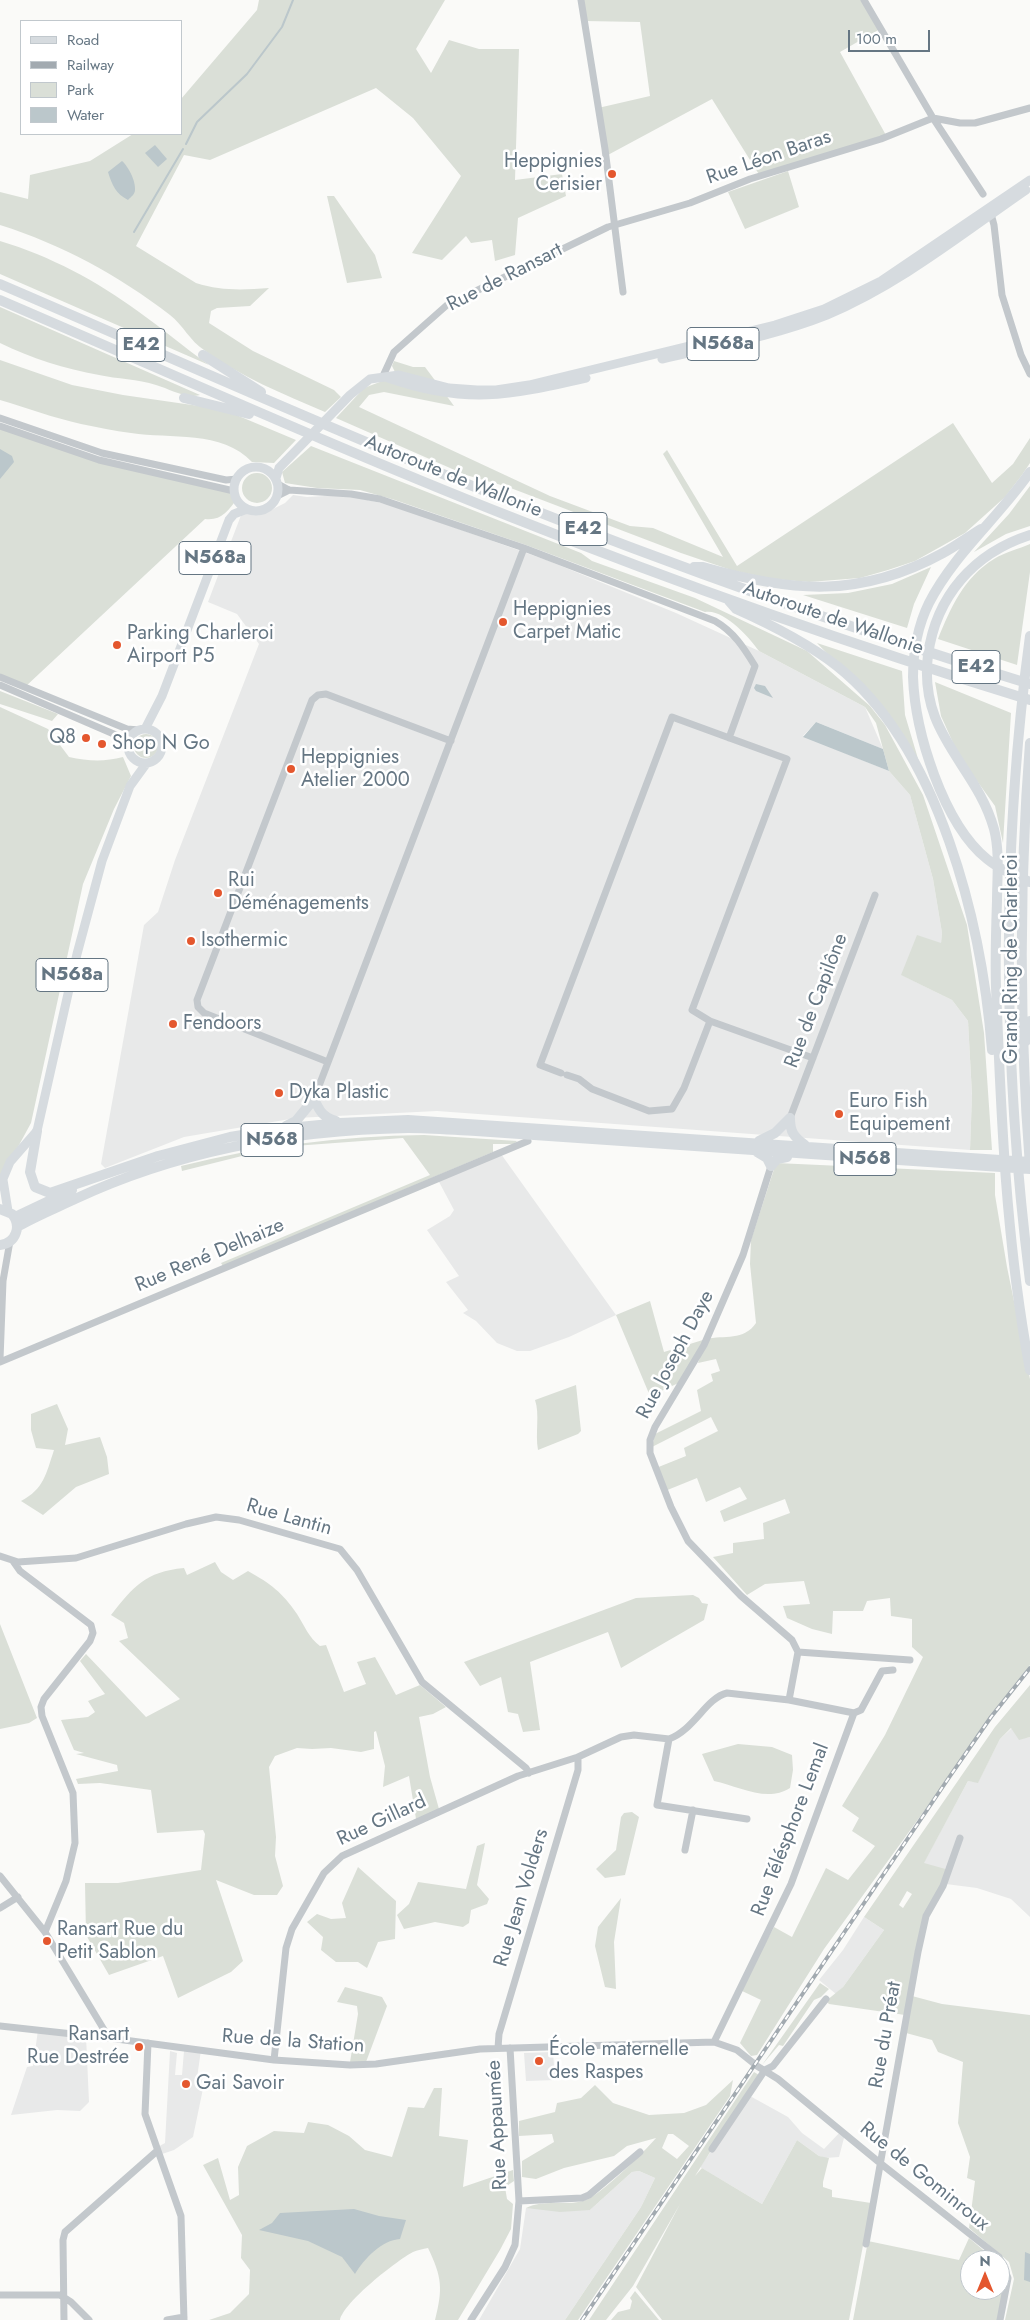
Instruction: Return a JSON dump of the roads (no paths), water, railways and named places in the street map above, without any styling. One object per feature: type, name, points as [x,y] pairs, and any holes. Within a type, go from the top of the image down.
[{"type":"highway","name":"Autoroute de Wallonie","points":[[0,284],[282,406],[485,491],[681,566],[903,643],[1030,684]]},
{"type":"highway","name":"Autoroute de Wallonie","points":[[0,300],[282,422],[511,518],[726,598],[1030,700]]},
{"type":"highway","points":[[203,355],[282,406]]},
{"type":"highway","points":[[184,398],[282,422]]},
{"type":"highway","points":[[1030,472],[957,561],[928,604],[918,636],[913,677],[922,731],[940,789],[954,819],[965,836],[986,858],[1000,868],[1030,882]]},
{"type":"highway","points":[[681,566],[703,567],[781,586],[833,587],[888,576],[914,567],[943,553],[990,523]]},
{"type":"highway","points":[[1030,535],[996,549],[983,558],[959,581],[941,611],[931,640],[927,679],[936,720],[954,756],[981,798],[994,833],[998,875],[996,974],[999,1080],[1004,1155],[1016,1276],[1030,1370]]},
{"type":"highway","points":[[726,598],[736,609],[803,641],[839,668],[887,720],[914,763],[944,829],[966,898],[980,952],[989,1013],[992,1054],[999,1080]]},
{"type":"highway","name":"Grand Ring de Charleroi","points":[[1030,636],[1016,775],[1009,938],[1012,1078],[1030,1281]]},
{"type":"highway","name":"Grand Ring de Charleroi","points":[[1030,743],[1021,938],[1030,1169]]},
{"type":"highway","points":[[1024,1046],[1029,1033],[1030,1021]]},
{"type":"highway","points":[[279,1129],[296,1121],[314,1100],[325,1118],[340,1123]]},
{"type":"highway","points":[[790,1118],[790,1129],[805,1150],[777,1159],[771,1166],[767,1158],[756,1147],[775,1134],[790,1118]]},
{"type":"highway","name":"N568","points":[[10,1216],[61,1197],[95,1178],[179,1150],[230,1137],[279,1129],[340,1123],[408,1120],[756,1147]]},
{"type":"highway","name":"N568","points":[[10,1216],[33,1218],[128,1176],[178,1160],[244,1145],[292,1136],[409,1128],[805,1150],[974,1162],[1030,1169]]},
{"type":"highway","points":[[37,1131],[30,1172],[35,1187],[39,1190],[51,1192],[95,1178]]},
{"type":"highway","points":[[528,1141],[542,1136]]},
{"type":"highway","name":"N568","points":[[974,1162],[1030,1162]]},
{"type":"highway","points":[[0,1245],[10,1241],[10,1216]]},
{"type":"main road","name":"N568a","points":[[130,786],[146,764],[157,759],[163,749],[157,733],[162,696],[229,520],[234,514],[247,509],[259,511],[270,506],[277,496],[277,481],[281,466],[350,395],[366,382],[383,376],[399,375],[449,388],[496,390],[529,385],[775,326],[824,309],[881,281],[1030,180]]},
{"type":"main road","name":"N568a","points":[[383,376],[448,394],[497,396],[531,391],[776,332],[827,315],[885,286],[1030,187]]},
{"type":"main road","points":[[237,479],[241,473],[253,467],[266,469],[281,466]]},
{"type":"main road","points":[[266,469],[277,481]]},
{"type":"main road","name":"N568a","points":[[234,514],[237,479]]},
{"type":"main road","points":[[236,495],[247,509]]},
{"type":"main road","name":"N568a","points":[[10,1216],[1,1182],[10,1162],[37,1131],[76,954],[102,861],[130,786],[133,767],[128,744],[134,733],[142,729],[162,696]]},
{"type":"main road","points":[[142,729],[157,733]]},
{"type":"main road","points":[[132,758],[146,764]]},
{"type":"street","points":[[581,0],[605,149],[623,292]]},
{"type":"street","points":[[864,0],[933,118],[983,194]]},
{"type":"street","points":[[933,118],[960,123],[975,123],[1030,108]]},
{"type":"street","name":"Rue Léon Baras","points":[[614,225],[690,203],[750,179],[881,139],[933,118]]},
{"type":"street","points":[[991,214],[1002,295],[1021,355],[1030,374]]},
{"type":"street","name":"Rue de Ransart","points":[[383,376],[394,352],[447,305],[614,225]]},
{"type":"street","points":[[0,418],[102,453],[226,480],[237,479]]},
{"type":"street","points":[[0,426],[98,460],[236,495]]},
{"type":"street","points":[[277,481],[289,490]]},
{"type":"street","points":[[277,496],[289,490],[351,494],[380,499],[524,548],[707,617],[724,626],[742,644],[755,666],[729,738]]},
{"type":"street","points":[[314,1100],[524,548]]},
{"type":"street","points":[[0,677],[127,729],[142,729]]},
{"type":"street","points":[[0,685],[122,738],[128,744]]},
{"type":"street","points":[[328,1062],[204,1013],[198,1007],[197,1000],[204,981],[312,700],[318,695],[326,694],[450,741]]},
{"type":"street","points":[[710,1021],[684,1088],[672,1109],[649,1111],[592,1089],[579,1079],[540,1065],[672,717],[787,759],[692,1010],[710,1021],[813,1058]]},
{"type":"street","name":"Rue de Capilône","points":[[790,1118],[875,896]]},
{"type":"street","name":"Rue René Delhaize","points":[[0,1361],[528,1141]]},
{"type":"street","name":"Rue Joseph Daye","points":[[771,1166],[743,1255],[704,1345],[656,1427],[650,1440],[650,1453],[671,1507],[688,1541],[741,1596],[792,1640],[798,1652]]},
{"type":"street","points":[[0,1361],[6,1266],[10,1241]]},
{"type":"street","points":[[0,1252],[6,1266]]},
{"type":"street","name":"Rue Lantin","points":[[0,1556],[13,1561],[45,1562],[76,1558],[186,1524],[216,1517],[239,1520],[340,1549],[357,1570],[422,1682],[526,1768],[529,1773]]},
{"type":"street","points":[[13,1561],[20,1571],[91,1625],[94,1632],[90,1641],[44,1700],[41,1707],[42,1716],[73,1793],[75,1843],[66,1881],[45,1932]]},
{"type":"street","points":[[789,1700],[798,1652],[910,1660]]},
{"type":"street","name":"Rue Télésphore Lemal","points":[[714,2042],[792,1884],[854,1713],[861,1710],[882,1670],[893,1670]]},
{"type":"street","points":[[747,1819],[657,1805],[669,1739],[694,1723],[719,1695],[727,1694],[789,1700],[854,1713]]},
{"type":"street","name":"Rue Gillard","points":[[274,2060],[288,1940],[296,1920],[317,1882],[329,1866],[355,1849],[529,1773],[578,1757],[627,1735],[669,1739]]},
{"type":"street","name":"Rue Jean Volders","points":[[498,2048],[499,2034],[575,1778],[578,1757]]},
{"type":"street","points":[[685,1850],[693,1810]]},
{"type":"street","name":"Rue du Préat","points":[[866,2244],[926,1916],[943,1886],[960,1838]]},
{"type":"street","points":[[0,1876],[45,1932],[110,2038]]},
{"type":"street","points":[[0,1908],[18,1897]]},
{"type":"street","points":[[712,2149],[765,2070],[773,2066],[826,1999]]},
{"type":"street","name":"Rue de la Station","points":[[0,2026],[110,2038],[274,2060],[369,2064],[472,2049],[714,2042],[732,2047],[778,2079]]},
{"type":"street","points":[[148,2043],[144,2114],[181,2216],[184,2318],[167,2320]]},
{"type":"street","name":"Rue Appaumée","points":[[471,2320],[505,2267],[514,2245],[519,2201],[510,2048]]},
{"type":"street","name":"Rue de Gominroux","points":[[778,2079],[999,2257],[1008,2278],[1000,2320]]},
{"type":"street","points":[[64,2320],[63,2240],[65,2232],[157,2151]]},
{"type":"street","name":"Rue Appaumée","points":[[519,2201],[582,2198],[589,2195],[640,2152]]},
{"type":"street","points":[[0,2295],[56,2294],[64,2297],[89,2320]]},
{"type":"water","points":[[155,145],[167,159],[158,167],[145,153]]},
{"type":"water","points":[[122,161],[127,166],[135,186],[133,195],[128,200],[115,189],[108,172]]},
{"type":"water","points":[[0,449],[12,456],[14,462],[0,479]]},
{"type":"water","points":[[756,684],[765,686],[773,698],[756,691],[754,688]]},
{"type":"water","points":[[816,722],[883,749],[889,771],[803,737]]},
{"type":"water","points":[[354,2209],[379,2216],[406,2220],[400,2239],[393,2240],[374,2251],[355,2274],[342,2257],[308,2241],[259,2230],[272,2223],[280,2213]]},
{"type":"water","points":[[1025,2252],[1030,2254],[1030,2282],[1024,2280]]},
{"type":"waterway","points":[[186,144],[197,122],[247,74],[282,27],[293,0]]},
{"type":"waterway","points":[[134,232],[183,149]]},
{"type":"railway","points":[[582,2320],[948,1779],[991,1717],[1030,1668]]},
{"type":"place","name":"Heppignies Cerisier","points":[[612,174]]},
{"type":"place","name":"Heppignies Carpet Matic","points":[[503,622]]},
{"type":"place","name":"Parking Charleroi Airport P5","points":[[117,645]]},
{"type":"place","name":"Q8","points":[[86,738]]},
{"type":"place","name":"Shop N Go","points":[[102,744]]},
{"type":"place","name":"Heppignies Atelier 2000","points":[[291,769]]},
{"type":"place","name":"Rui Déménagements","points":[[218,893]]},
{"type":"place","name":"Isothermic","points":[[191,941]]},
{"type":"place","name":"Fendoors","points":[[173,1024]]},
{"type":"place","name":"Dyka Plastic","points":[[279,1093]]},
{"type":"place","name":"Euro Fish Equipement","points":[[839,1114]]},
{"type":"place","name":"Ransart Rue du Petit Sablon","points":[[47,1941]]},
{"type":"place","name":"Ransart Rue Destrée","points":[[139,2047]]},
{"type":"place","name":"École maternelle des Raspes","points":[[539,2061]]},
{"type":"place","name":"Gai Savoir","points":[[186,2084]]}]
